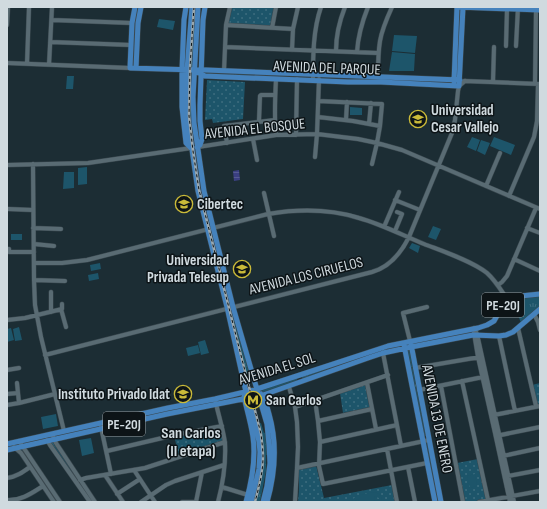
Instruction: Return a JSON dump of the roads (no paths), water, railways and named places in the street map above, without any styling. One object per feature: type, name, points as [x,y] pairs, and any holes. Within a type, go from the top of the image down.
[{"type":"main road","points":[[133,68],[131,45],[132,23],[135,7]]},
{"type":"main road","points":[[133,68],[141,7]]},
{"type":"main road","points":[[186,7],[184,20],[182,107],[186,143],[191,148],[202,182],[257,389],[264,398],[270,418],[274,438],[273,479],[267,502]]},
{"type":"main road","points":[[184,70],[192,7]]},
{"type":"main road","points":[[198,7],[193,112],[197,147],[198,191],[241,368],[240,376],[245,392],[253,437],[254,457],[246,502]]},
{"type":"main road","points":[[197,147],[202,142],[200,105],[203,20],[205,7]]},
{"type":"main road","points":[[459,7],[518,8],[538,10]]},
{"type":"main road","name":"AVENIDA LOS CIRUELOS","points":[[458,84],[459,7]]},
{"type":"main road","name":"AVENIDA DEL PARQUE","points":[[133,68],[194,70],[201,72],[224,70],[316,77],[424,81]]},
{"type":"main road","name":"AVENIDA DEL PARQUE","points":[[201,72],[206,76],[297,80],[316,77],[378,77],[458,84]]},
{"type":"main road","points":[[203,212],[209,210]]},
{"type":"main road","name":"PE-20J","points":[[507,299],[540,294]]},
{"type":"main road","name":"AVENIDA EL SOL","points":[[216,402],[261,396],[383,353],[404,348],[411,344],[488,325],[494,321],[507,299]]},
{"type":"main road","name":"AVENIDA EL SOL","points":[[7,444],[64,431],[167,414],[216,402],[403,342],[411,344],[475,334],[499,336],[510,334],[540,309]]},
{"type":"main road","name":"AVENIDA 13 DE ENERO","points":[[403,342],[441,502]]},
{"type":"main road","name":"AVENIDA 13 DE ENERO","points":[[411,344],[426,441],[427,462],[435,502]]},
{"type":"main road","points":[[299,376],[302,382]]},
{"type":"main road","points":[[261,396],[270,445],[269,474],[263,502]]},
{"type":"main road","points":[[246,399],[257,431],[260,452],[259,469],[251,502]]},
{"type":"main road","name":"AVENIDA EL SOL","points":[[7,450],[54,440],[101,426]]},
{"type":"street","points":[[7,25],[8,7]]},
{"type":"street","points":[[27,64],[29,7]]},
{"type":"street","points":[[49,65],[52,7]]},
{"type":"street","points":[[224,70],[226,25],[230,7]]},
{"type":"street","points":[[272,28],[276,7]]},
{"type":"street","points":[[292,50],[293,29],[298,7]]},
{"type":"street","points":[[315,156],[318,101],[313,50],[316,27],[321,7]]},
{"type":"street","points":[[336,51],[337,33],[345,7]]},
{"type":"street","points":[[357,52],[358,35],[368,7]]},
{"type":"street","points":[[378,77],[378,53],[382,32],[392,7]]},
{"type":"street","points":[[516,46],[518,8]]},
{"type":"street","points":[[506,46],[507,9]]},
{"type":"street","points":[[509,196],[532,143],[538,121],[538,10]]},
{"type":"street","points":[[52,20],[132,23]]},
{"type":"street","points":[[226,25],[293,29]]},
{"type":"street","points":[[50,42],[131,45]]},
{"type":"street","points":[[225,47],[378,53]]},
{"type":"street","points":[[493,82],[494,47]]},
{"type":"street","name":"AVENIDA DEL PARQUE","points":[[7,63],[133,68]]},
{"type":"street","points":[[276,79],[276,136]]},
{"type":"street","points":[[296,135],[297,80]]},
{"type":"street","points":[[458,84],[493,82],[538,84]]},
{"type":"street","name":"AVENIDA LOS CIRUELOS","points":[[45,356],[378,270],[386,265],[396,257],[404,247],[439,166],[453,129],[457,111],[458,84]]},
{"type":"street","points":[[259,121],[260,96],[275,95]]},
{"type":"street","points":[[318,101],[382,104],[380,126],[372,164]]},
{"type":"street","points":[[346,120],[347,102]]},
{"type":"street","points":[[369,124],[371,103]]},
{"type":"street","points":[[318,117],[380,126]]},
{"type":"street","points":[[227,143],[224,126],[275,120]]},
{"type":"street","name":"AVENIDA EL BOSQUE","points":[[7,164],[88,163],[276,136],[317,134],[377,143],[402,150],[538,209]]},
{"type":"street","points":[[253,139],[257,160]]},
{"type":"street","points":[[486,186],[500,153]]},
{"type":"street","points":[[33,164],[34,280],[36,316],[64,431]]},
{"type":"street","points":[[384,227],[399,192]]},
{"type":"street","points":[[264,193],[274,236]]},
{"type":"street","points":[[395,200],[420,210]]},
{"type":"street","points":[[498,285],[505,279],[527,228],[538,209]]},
{"type":"street","points":[[8,210],[33,210]]},
{"type":"street","points":[[34,263],[87,260],[268,214],[299,210],[357,217],[409,237],[477,267],[488,274],[498,285],[507,299]]},
{"type":"street","points":[[394,231],[402,214],[398,212]]},
{"type":"street","points":[[33,228],[61,229]]},
{"type":"street","points":[[527,228],[540,233]]},
{"type":"street","points":[[34,244],[54,246]]},
{"type":"street","points":[[7,248],[10,252],[34,252]]},
{"type":"street","points":[[514,259],[540,269]]},
{"type":"street","points":[[34,280],[65,281]]},
{"type":"street","points":[[51,292],[51,312]]},
{"type":"street","points":[[7,320],[36,316],[51,312],[62,306],[66,327]]},
{"type":"street","points":[[411,344],[403,313],[427,307]]},
{"type":"street","points":[[534,314],[540,330]]},
{"type":"street","points":[[474,328],[483,378],[510,496],[514,502]]},
{"type":"street","points":[[494,415],[538,406],[518,328]]},
{"type":"street","points":[[499,336],[515,410]]},
{"type":"street","points":[[383,353],[401,446]]},
{"type":"street","points":[[415,368],[479,357]]},
{"type":"street","points":[[479,357],[494,415],[497,436],[508,476],[510,502]]},
{"type":"street","points":[[7,370],[19,368]]},
{"type":"street","points":[[294,407],[388,375]]},
{"type":"street","points":[[419,390],[483,378]]},
{"type":"street","points":[[462,381],[488,500]]},
{"type":"street","points":[[17,382],[19,403]]},
{"type":"street","points":[[367,383],[376,429]]},
{"type":"street","points":[[441,386],[463,502]]},
{"type":"street","points":[[289,387],[294,407],[297,441],[295,502]]},
{"type":"street","points":[[7,394],[18,393]]},
{"type":"street","points":[[7,405],[55,394]]},
{"type":"street","points":[[315,400],[320,442],[319,463],[323,484],[427,462]]},
{"type":"street","points":[[216,402],[225,442],[222,487],[218,502]]},
{"type":"street","points":[[318,421],[372,409]]},
{"type":"street","points":[[320,442],[397,425]]},
{"type":"street","points":[[101,426],[111,474]]},
{"type":"street","points":[[107,451],[222,426]]},
{"type":"street","points":[[497,436],[540,427]]},
{"type":"street","points":[[52,434],[54,440],[95,502]]},
{"type":"street","points":[[46,435],[48,441],[90,502]]},
{"type":"street","points":[[297,468],[426,441]]},
{"type":"street","points":[[54,502],[21,453],[14,447],[16,442],[24,447],[60,502]]},
{"type":"street","points":[[80,480],[145,468],[225,442]]},
{"type":"street","points":[[503,456],[540,448]]},
{"type":"street","points":[[387,449],[396,502]]},
{"type":"street","points":[[141,502],[175,481],[224,465]]},
{"type":"street","points":[[7,478],[14,477],[30,467]]},
{"type":"street","points":[[408,467],[415,502]]},
{"type":"street","points":[[134,470],[155,502]]},
{"type":"street","points":[[508,476],[540,470]]},
{"type":"street","points":[[182,502],[195,502],[202,472]]},
{"type":"street","points":[[104,475],[123,502]]},
{"type":"street","points":[[117,494],[140,479]]},
{"type":"street","points":[[7,500],[24,498],[43,486]]},
{"type":"street","points":[[222,487],[248,495]]},
{"type":"street","points":[[479,502],[540,491]]},
{"type":"street","points":[[24,498],[26,502]]},
{"type":"railway","points":[[194,7],[190,67],[189,116],[193,151],[199,190],[261,434],[263,463],[255,502]]},
{"type":"place","name":"Universidad Cesar Vallejo","points":[[418,119]]},
{"type":"place","name":"Cibertec","points":[[184,204]]},
{"type":"place","name":"Universidad Privada Telesup","points":[[242,269]]},
{"type":"place","name":"Instituto Privado Idat","points":[[183,394]]},
{"type":"place","name":"San Carlos","points":[[253,400]]},
{"type":"district","name":"San Carlos (II etapa)","points":[[191,442]]}]
